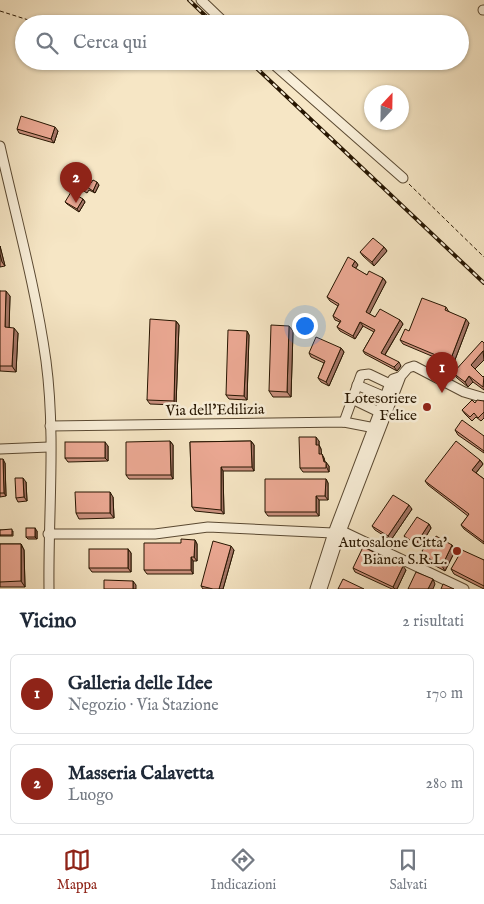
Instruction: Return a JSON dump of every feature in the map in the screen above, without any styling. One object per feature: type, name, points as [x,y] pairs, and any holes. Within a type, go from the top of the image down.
[{"type":"street","points":[[200,0],[216,15]]},
{"type":"street","points":[[280,70],[403,178]]},
{"type":"street","points":[[0,146],[46,363],[50,426],[49,589]]},
{"type":"street","points":[[315,589],[377,428],[401,376],[408,368],[414,366],[464,392],[484,398]]},
{"type":"street","points":[[344,422],[361,376],[364,374],[390,384]]},
{"type":"street","points":[[377,428],[379,412],[390,384],[393,379],[401,376]]},
{"type":"street","points":[[357,385],[385,397]]},
{"type":"street","points":[[352,399],[379,412]]},
{"type":"street","name":"Via dell'Edilizia","points":[[50,426],[344,422],[377,428]]},
{"type":"street","points":[[0,449],[49,448]]},
{"type":"street","points":[[48,534],[155,534],[208,527],[337,532],[443,585],[464,589]]},
{"type":"street","points":[[322,589],[337,532]]},
{"type":"path","points":[[0,11],[15,16]]},
{"type":"path","points":[[403,178],[484,257]]},
{"type":"building","points":[[21,116],[55,127],[51,139],[17,129]]},
{"type":"building","points":[[80,177],[91,183],[93,180],[97,182],[93,191],[87,187],[86,190],[75,185]]},
{"type":"building","points":[[71,192],[83,199],[77,209],[65,202]]},
{"type":"building","points":[[373,238],[384,247],[372,262],[360,252]]},
{"type":"building","points":[[348,257],[355,261],[352,266],[367,275],[369,271],[383,278],[366,312],[375,317],[380,309],[400,320],[381,353],[399,362],[394,367],[363,351],[375,330],[360,322],[353,336],[337,327],[341,321],[333,316],[339,304],[327,297]]},
{"type":"building","points":[[0,291],[6,291],[5,327],[14,328],[12,366],[0,366]]},
{"type":"building","points":[[422,298],[446,307],[445,310],[466,319],[450,361],[400,340],[405,329],[409,331]]},
{"type":"building","points":[[150,319],[176,321],[174,401],[147,400]]},
{"type":"building","points":[[271,325],[289,326],[287,392],[269,391]]},
{"type":"building","points":[[228,330],[247,331],[244,396],[226,395]]},
{"type":"building","points":[[316,337],[341,348],[326,382],[318,378],[325,361],[309,353]]},
{"type":"building","points":[[482,341],[484,343],[484,351],[471,365],[484,376],[483,387],[469,376],[465,382],[453,373]]},
{"type":"building","points":[[472,400],[475,403],[477,400],[484,401],[484,412],[478,418],[474,413],[470,417],[462,410]]},
{"type":"building","points":[[462,420],[484,436],[484,451],[455,430]]},
{"type":"building","points":[[299,437],[316,437],[316,445],[319,445],[319,454],[322,454],[324,462],[326,462],[326,468],[300,468]]},
{"type":"building","points":[[170,441],[171,475],[126,475],[126,442]]},
{"type":"building","points":[[251,441],[252,467],[221,467],[221,510],[192,507],[190,442]]},
{"type":"building","points":[[456,441],[480,460],[472,470],[484,479],[484,542],[461,525],[469,514],[425,481]]},
{"type":"building","points":[[65,442],[105,442],[105,458],[65,458]]},
{"type":"building","points":[[0,459],[3,459],[4,493],[0,493]]},
{"type":"building","points":[[15,478],[23,478],[24,497],[16,498]]},
{"type":"building","points":[[265,479],[326,479],[325,496],[316,496],[316,512],[265,512]]},
{"type":"building","points":[[75,492],[110,492],[110,513],[76,513]]},
{"type":"building","points":[[393,495],[409,505],[388,536],[372,526]]},
{"type":"building","points":[[417,517],[429,524],[416,544],[404,536]]},
{"type":"building","points":[[26,528],[35,528],[35,537],[26,537]]},
{"type":"building","points":[[12,529],[12,535],[0,535],[0,530]]},
{"type":"building","points":[[436,536],[452,545],[442,566],[423,555],[422,551],[430,539],[432,541]]},
{"type":"building","points":[[181,539],[195,540],[194,557],[191,557],[191,570],[144,570],[144,543],[181,543]]},
{"type":"building","points":[[213,541],[231,546],[219,589],[201,586]]},
{"type":"building","points":[[0,544],[21,544],[21,581],[0,582]]},
{"type":"building","points":[[363,547],[403,566],[393,587],[353,568]]},
{"type":"building","points":[[89,549],[128,549],[128,568],[89,568]]},
{"type":"building","points":[[462,550],[484,560],[484,586],[451,569]]},
{"type":"building","points":[[416,572],[433,579],[428,589],[408,589]]},
{"type":"building","points":[[343,579],[364,589],[338,589]]},
{"type":"building","points":[[104,580],[133,581],[133,589],[104,589]]},
{"type":"building","points":[[443,584],[454,589],[441,589]]},
{"type":"railway","points":[[189,0],[205,15]]},
{"type":"railway","points":[[259,70],[484,283]]},
{"type":"place","name":"Masseria Calavetta","points":[[76,203]]},
{"type":"place","name":"Galleria delle Idee","points":[[442,393]]},
{"type":"place","name":"Lotesoriere Felice","points":[[427,407]]},
{"type":"place","name":"Autosalone Citta' Bianca S.R.L.","points":[[457,551]]}]
